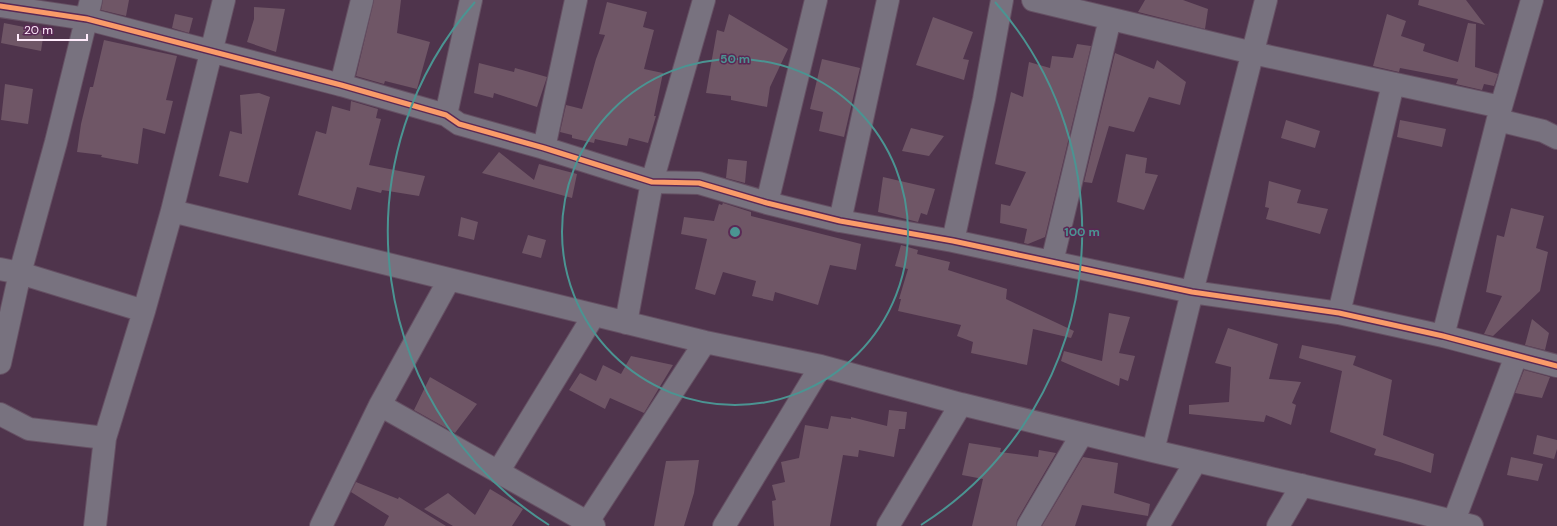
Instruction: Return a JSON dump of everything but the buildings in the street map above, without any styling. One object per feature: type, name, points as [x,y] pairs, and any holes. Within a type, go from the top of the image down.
[{"type":"street","points":[[94,526],[105,438],[144,311],[172,211],[224,0]]},
{"type":"street","points":[[340,85],[362,0]]},
{"type":"street","points":[[446,115],[471,0]]},
{"type":"street","points":[[544,148],[576,0]]},
{"type":"street","points":[[626,323],[652,182],[704,0]]},
{"type":"street","points":[[767,203],[816,0]]},
{"type":"street","points":[[840,221],[888,0]]},
{"type":"street","points":[[953,241],[984,99],[1002,0]]},
{"type":"street","points":[[1033,0],[1253,53],[1393,84],[1500,113],[1557,138]]},
{"type":"street","points":[[1154,451],[1192,292],[1266,0]]},
{"type":"street","points":[[1443,336],[1500,113],[1532,0]]},
{"type":"street","points":[[0,6],[89,9],[211,51],[446,115],[458,124],[544,148],[652,182],[699,183],[767,203],[840,221],[953,241],[1192,292],[1339,313],[1443,336],[1516,356],[1556,361]]},
{"type":"street","points":[[0,363],[10,271],[56,142],[89,9]]},
{"type":"street","points":[[1052,262],[1110,18]]},
{"type":"street","points":[[1339,313],[1393,84]]},
{"type":"street","points":[[172,211],[705,342],[821,366],[961,404],[1082,434],[1460,524],[1516,356]]},
{"type":"street","points":[[10,271],[144,311]]},
{"type":"street","points":[[325,525],[380,405],[449,280]]},
{"type":"street","points":[[498,472],[594,315]]},
{"type":"street","points":[[380,405],[589,525],[705,342]]},
{"type":"street","points":[[724,526],[821,366]]},
{"type":"street","points":[[888,526],[961,404]]},
{"type":"street","points":[[0,414],[30,429],[105,438]]},
{"type":"street","points":[[1028,526],[1082,434]]},
{"type":"street","points":[[1158,526],[1196,461]]},
{"type":"street","points":[[1278,526],[1302,486]]},
{"type":"cycle path","points":[[0,6],[87,19],[341,85],[446,115],[459,124],[544,148],[652,182],[699,183],[767,203],[840,221],[953,241],[1192,292],[1339,313],[1443,336],[1557,366]]}]
